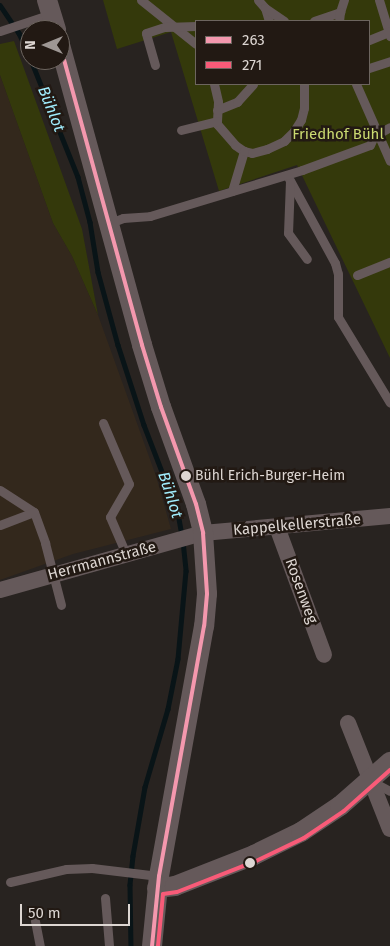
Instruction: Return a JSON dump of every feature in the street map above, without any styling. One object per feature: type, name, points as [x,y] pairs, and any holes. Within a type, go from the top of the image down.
[{"type":"street","points":[[67,70],[145,354],[161,407],[196,504],[198,535],[207,594],[204,626],[153,879],[152,946]]},
{"type":"street","name":"Kappelkellerstraße","points":[[198,535],[390,516]]},
{"type":"street","name":"Rosenweg","points":[[278,527],[324,655]]},
{"type":"street","name":"Herrmannstraße","points":[[0,590],[198,535]]},
{"type":"street","points":[[348,723],[390,829]]},
{"type":"street","points":[[153,879],[175,886],[254,855],[340,806],[371,781],[390,762]]},
{"type":"lane","points":[[141,0],[176,26],[195,43]]},
{"type":"lane","points":[[258,0],[265,8],[283,20]]},
{"type":"lane","points":[[320,20],[340,17],[344,0]]},
{"type":"lane","points":[[370,40],[389,34],[379,0]]},
{"type":"lane","points":[[265,8],[269,20]]},
{"type":"lane","points":[[0,31],[48,16]]},
{"type":"lane","points":[[155,65],[146,33],[153,29],[195,26]]},
{"type":"lane","points":[[370,68],[390,61]]},
{"type":"lane","points":[[214,85],[218,102],[217,121],[225,134],[244,151],[252,153],[267,149],[284,140],[294,131],[301,120],[304,108],[304,85]]},
{"type":"lane","points":[[217,110],[237,102],[252,85]]},
{"type":"lane","points":[[356,85],[390,161]]},
{"type":"lane","points":[[180,130],[217,121]]},
{"type":"lane","points":[[110,223],[123,218],[150,216],[232,191],[289,178],[370,145],[378,133],[390,127]]},
{"type":"lane","points":[[232,191],[244,151]]},
{"type":"lane","points":[[289,178],[288,233],[307,259]]},
{"type":"lane","points":[[289,178],[335,263],[338,274],[338,317],[390,403]]},
{"type":"lane","points":[[357,276],[390,262]]},
{"type":"lane","points":[[103,424],[129,484],[110,517],[126,554]]},
{"type":"lane","points":[[0,490],[34,512],[61,605]]},
{"type":"lane","points":[[0,525],[34,512]]},
{"type":"lane","points":[[371,781],[390,791]]},
{"type":"lane","points":[[10,882],[66,869],[92,868],[120,871],[153,879]]},
{"type":"lane","points":[[105,898],[109,946]]},
{"type":"lane","points":[[35,921],[40,946]]},
{"type":"shaded area","points":[[0,75],[53,223],[72,256],[98,315],[156,476],[171,529],[73,554],[0,580]]},
{"type":"green space","name":"Friedhof Bühl","points":[[103,0],[390,0],[390,358],[297,165],[219,191],[171,32],[117,49]]},
{"type":"green space","points":[[14,41],[20,58],[20,70],[24,70],[82,229],[98,315],[72,256],[53,223],[0,75],[0,44]]},
{"type":"waterway","name":"Bühlot","points":[[0,5],[20,35]]},
{"type":"waterway","name":"Bühlot","points":[[35,70],[78,177],[90,222],[98,272],[118,345],[144,425],[178,513],[183,541],[186,571],[178,659],[168,709],[145,787],[133,856],[130,885],[131,946]]},
{"type":"transit line","name":"263","points":[[67,70],[142,345],[161,407],[196,504],[203,533],[207,594],[204,626],[159,876],[152,946]]},
{"type":"transit line","name":"271","points":[[158,946],[163,894],[177,892],[256,861],[304,838],[344,811],[390,770]]},
{"type":"place","name":"Bühl Erich-Burger-Heim","points":[[186,476]]}]
